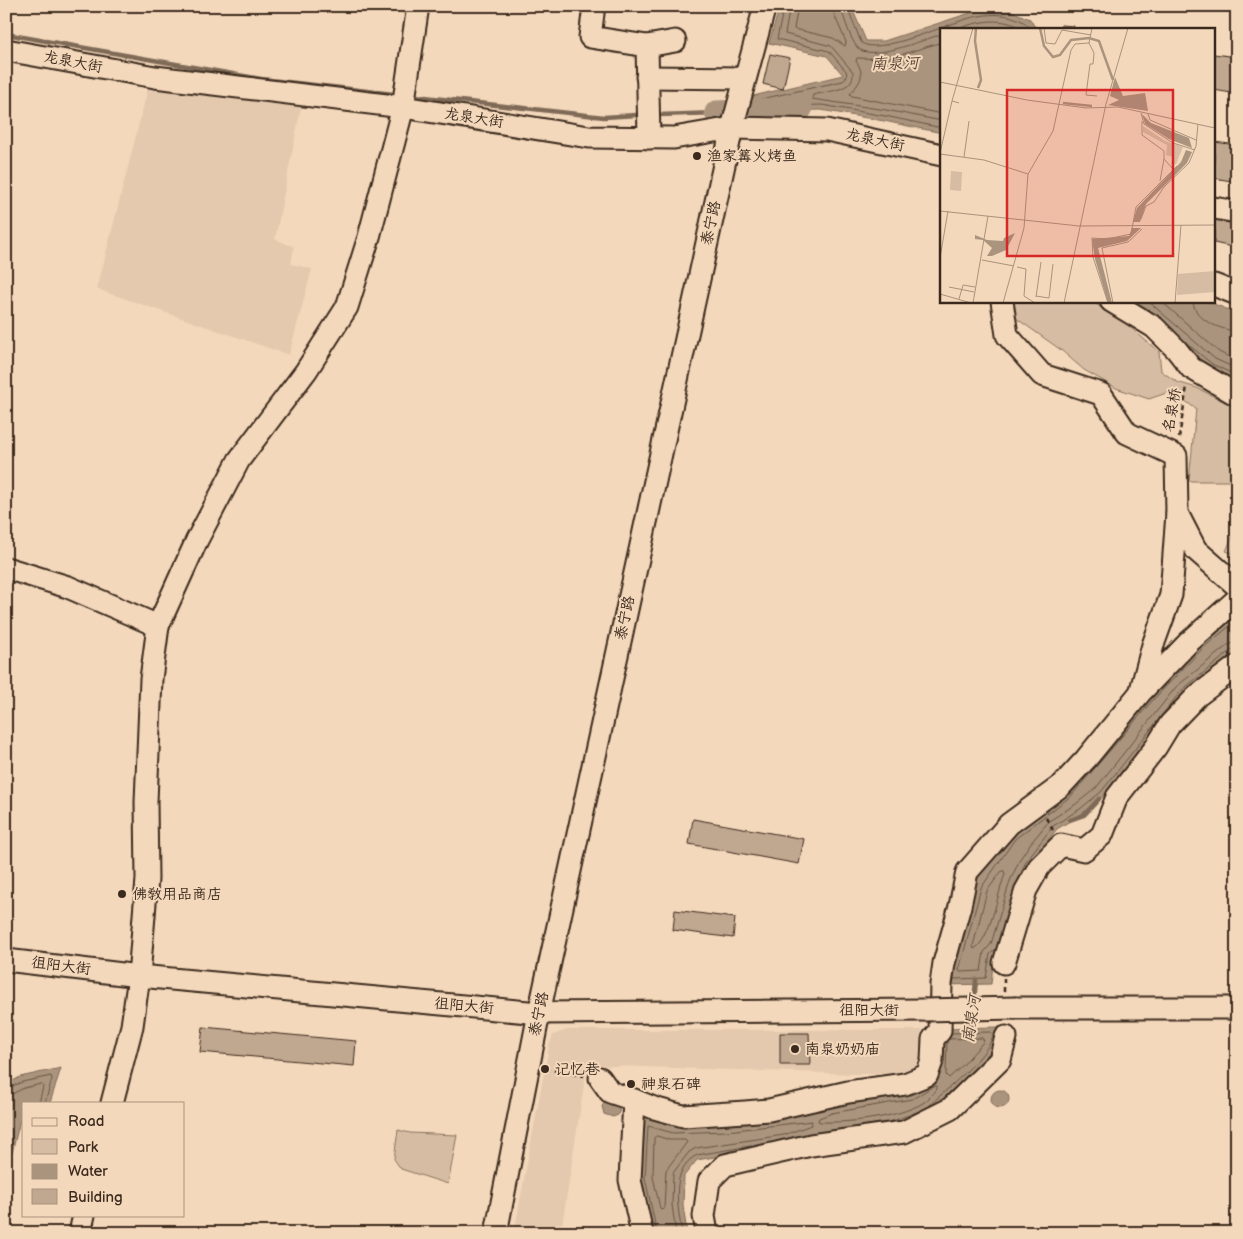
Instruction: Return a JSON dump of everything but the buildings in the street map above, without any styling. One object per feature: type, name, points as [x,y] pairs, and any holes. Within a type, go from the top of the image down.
[{"type":"street","points":[[112,1102],[132,1026],[139,976],[147,879],[146,802],[151,679],[158,626],[197,540],[239,460],[306,371],[347,307],[369,237],[403,107],[418,6]]},
{"type":"street","points":[[594,6],[590,37],[646,46],[675,41]]},
{"type":"street","name":"泰宁路","points":[[496,1233],[539,1013],[732,128],[765,6]]},
{"type":"street","points":[[646,46],[648,138]]},
{"type":"street","name":"龙泉大街","points":[[6,50],[155,77],[403,107],[589,137],[674,138],[732,128],[827,130],[940,155]]},
{"type":"street","points":[[647,77],[745,78]]},
{"type":"street","points":[[1216,208],[1237,212]]},
{"type":"street","points":[[1216,286],[1237,294]]},
{"type":"street","points":[[1002,302],[1007,335],[1042,375],[1101,394],[1126,433],[1176,456],[1177,513],[1171,595],[1153,645],[1140,693]]},
{"type":"street","points":[[1114,302],[1154,326],[1191,368],[1237,395]]},
{"type":"street","points":[[1177,513],[1196,550],[1237,586]]},
{"type":"street","points":[[6,568],[68,587],[158,626]]},
{"type":"street","points":[[592,1077],[610,1092],[683,1116],[769,1110],[848,1092],[905,1084],[927,1075],[932,1060],[933,1039],[940,1031],[941,984],[944,963],[960,906],[967,872],[1009,824],[1062,785],[1140,693],[1189,642],[1237,599]]},
{"type":"street","points":[[1004,963],[1026,890],[1039,867],[1061,845],[1084,850],[1102,835],[1117,797],[1156,747],[1170,724],[1197,696],[1237,666]]},
{"type":"street","name":"徂阳大街","points":[[6,960],[139,976],[539,1013],[1010,1008]]},
{"type":"street","points":[[1010,1008],[1237,1008]]},
{"type":"street","points":[[707,1233],[704,1216],[709,1181],[725,1166],[810,1146],[904,1132],[950,1109],[1000,1060],[1006,1037]]},
{"type":"street","points":[[634,1100],[630,1180],[642,1233]]},
{"type":"street","points":[[80,1233],[84,1216]]},
{"type":"path","name":"名泉桥","points":[[1176,456],[1191,368]]},
{"type":"path","points":[[1038,803],[1061,845]]},
{"type":"path","points":[[1004,963],[1010,1008]]},
{"type":"path","points":[[529,1066],[592,1077]]},
{"type":"shaded area","points":[[148,88],[301,107],[275,239],[294,247],[291,264],[312,269],[289,355],[97,289]]},
{"type":"shaded area","points":[[567,1030],[922,1030],[920,1074],[855,1074],[587,1065],[561,1233],[514,1233],[549,1046],[553,1035]]},
{"type":"green space","points":[[1011,302],[1093,302],[1124,322],[1159,352],[1161,371],[1177,382],[1197,388],[1237,408],[1237,486],[1229,481],[1189,481],[1196,409],[1172,391],[1149,399],[1116,388],[1084,370],[1061,350],[1013,316]]},
{"type":"green space","points":[[1237,526],[1237,555],[1226,551]]},
{"type":"green space","points":[[398,1130],[410,1133],[457,1135],[448,1184],[401,1169],[394,1159]]},
{"type":"water","points":[[780,6],[851,6],[866,41],[884,41],[973,12],[1007,9],[1030,19],[1035,28],[940,28],[940,133],[821,110],[773,111],[752,108],[753,96],[843,75],[827,56],[769,43]]},
{"type":"water","points":[[1120,302],[1209,302],[1237,313],[1237,381],[1209,368],[1185,348]]},
{"type":"water","points":[[1237,604],[1237,652],[1185,694],[1104,796],[1083,813],[1057,829],[1030,864],[999,956],[994,955],[991,984],[943,985],[970,883],[1007,831]]},
{"type":"water","points":[[1001,1027],[995,1046],[971,1073],[929,1112],[895,1126],[697,1160],[684,1176],[683,1205],[687,1233],[646,1233],[634,1179],[637,1110],[673,1121],[909,1088],[936,1028]]},
{"type":"water","points":[[61,1068],[50,1102],[22,1102],[22,1120],[20,1120],[12,1153],[6,1154],[6,1085],[20,1077]]},
{"type":"water","points":[[996,1090],[1004,1090],[1009,1095],[1007,1106],[996,1108],[991,1103],[991,1095]]},
{"type":"water","points":[[606,1101],[621,1106],[618,1115],[613,1117],[604,1114],[602,1106]]},
{"type":"waterway","points":[[6,34],[261,79],[394,94]]},
{"type":"waterway","points":[[416,96],[604,117],[637,115]]},
{"type":"waterway","points":[[717,113],[800,109]]},
{"type":"waterway","points":[[659,115],[717,113]]},
{"type":"waterway","name":"南泉河","points":[[1070,820],[1084,815],[1099,799]]},
{"type":"waterway","name":"南泉河","points":[[974,1002],[976,980]]},
{"type":"waterway","name":"南泉河","points":[[971,1032],[972,1015]]},
{"type":"place","name":"渔家篝火烤鱼","points":[[697,156]]},
{"type":"place","name":"佛教用品商店","points":[[122,894]]},
{"type":"place","name":"南泉奶奶庙","points":[[795,1049]]},
{"type":"place","name":"记忆巷","points":[[545,1069]]},
{"type":"place","name":"神泉石碑","points":[[631,1084]]}]
